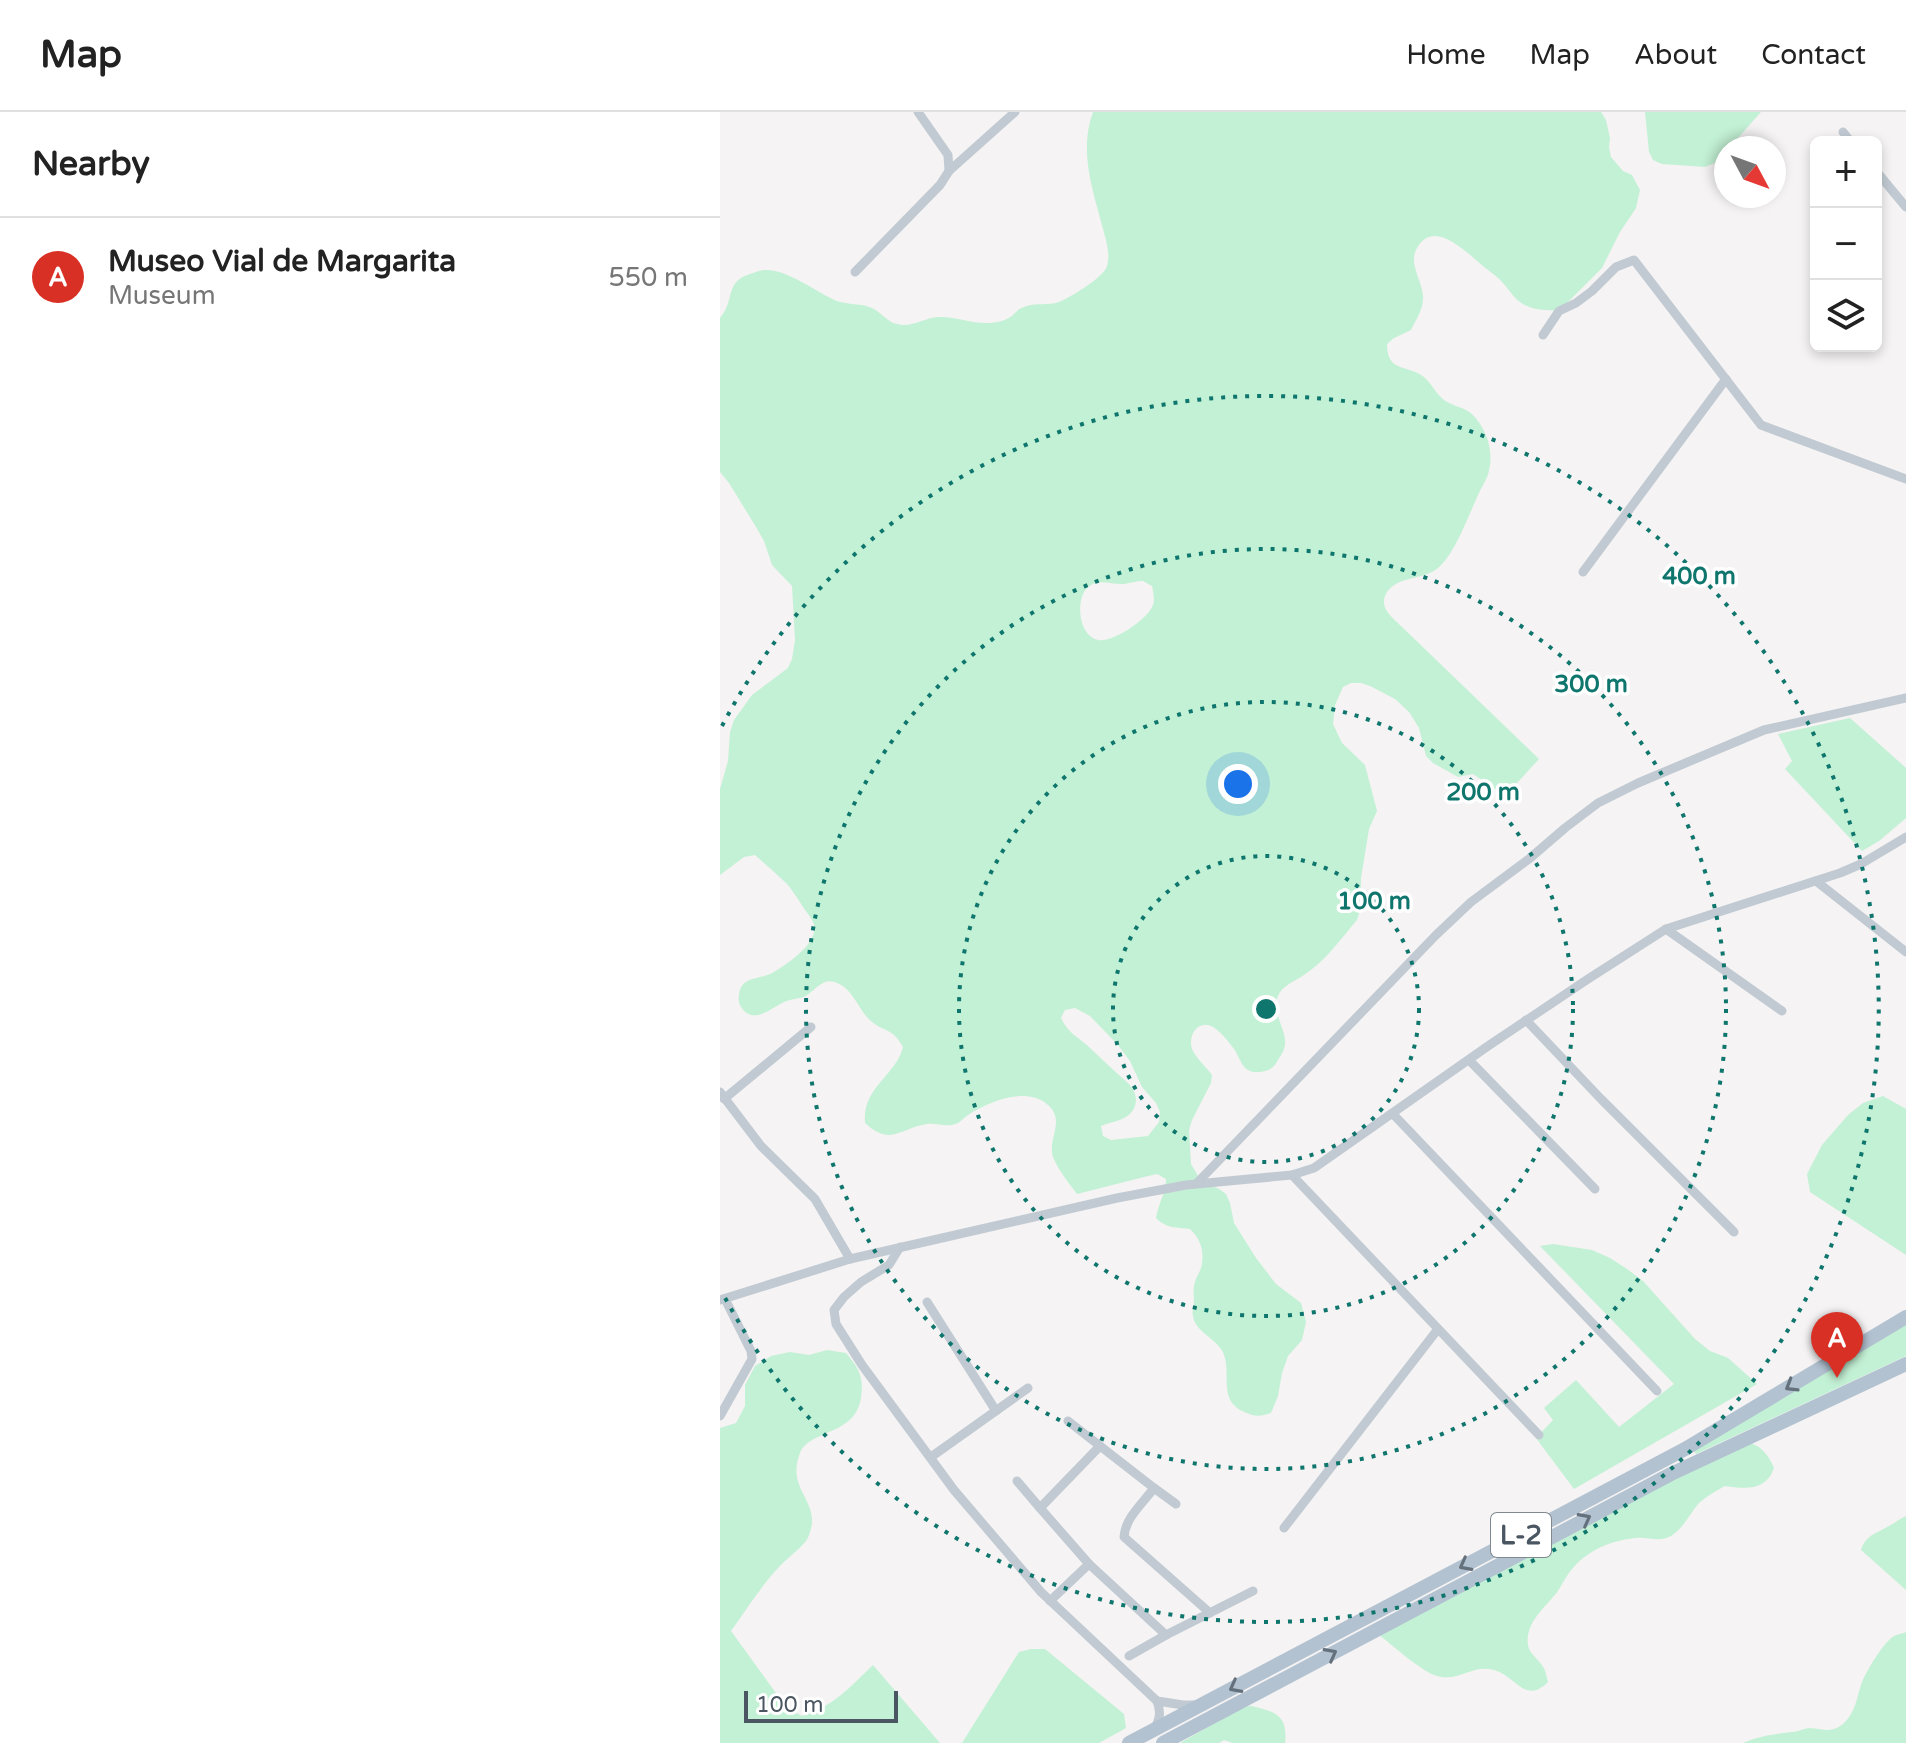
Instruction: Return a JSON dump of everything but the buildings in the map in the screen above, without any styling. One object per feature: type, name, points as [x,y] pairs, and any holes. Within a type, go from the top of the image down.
[{"type":"main road","name":"L-2","points":[[1129,1743],[1685,1449],[1906,1317]]},
{"type":"main road","name":"L-2","points":[[1163,1743],[1671,1474],[1906,1364]]},
{"type":"street","points":[[918,112],[948,155],[949,171]]},
{"type":"street","points":[[855,272],[940,185],[949,171],[1015,112]]},
{"type":"street","points":[[1843,132],[1846,136]]},
{"type":"street","points":[[1882,178],[1906,207]]},
{"type":"street","points":[[1543,335],[1559,311],[1592,291],[1616,267],[1634,260],[1761,425],[1906,479]]},
{"type":"street","points":[[1583,572],[1726,379]]},
{"type":"street","points":[[1197,1183],[1447,924],[1598,803],[1764,730],[1906,698]]},
{"type":"street","points":[[720,1416],[752,1359],[751,1351],[722,1300],[850,1259],[1117,1198],[1197,1183],[1292,1175],[1314,1168],[1526,1020],[1666,929],[1861,864],[1906,837]]},
{"type":"street","points":[[1816,881],[1906,952]]},
{"type":"street","points":[[1666,929],[1782,1011]]},
{"type":"street","points":[[1526,1020],[1734,1232]]},
{"type":"street","points":[[811,1027],[722,1095],[761,1146],[815,1199],[850,1259]]},
{"type":"street","points":[[1469,1060],[1595,1189]]},
{"type":"street","points":[[1393,1114],[1657,1391]]},
{"type":"street","points":[[1292,1175],[1539,1435]]},
{"type":"street","points":[[900,1247],[889,1265],[844,1297],[834,1310],[836,1324],[862,1365],[963,1501],[1050,1601],[1157,1701],[1161,1710],[1155,1729]]},
{"type":"street","points":[[927,1302],[996,1411]]},
{"type":"street","points":[[1284,1528],[1438,1329]]},
{"type":"street","points":[[931,1457],[1028,1388]]},
{"type":"street","points":[[1068,1421],[1176,1504]]},
{"type":"street","points":[[1040,1508],[1100,1446]]},
{"type":"street","points":[[1017,1481],[1089,1564],[1166,1635]]},
{"type":"street","points":[[1154,1488],[1124,1529],[1124,1537],[1210,1613]]},
{"type":"street","points":[[1050,1601],[1089,1564]]},
{"type":"street","points":[[1129,1656],[1253,1591]]},
{"type":"street","points":[[1157,1701],[1202,1704]]},
{"type":"green space","points":[[1093,112],[1601,112],[1610,138],[1611,157],[1623,171],[1632,175],[1640,190],[1636,208],[1602,268],[1559,311],[1536,309],[1523,304],[1495,276],[1451,241],[1432,236],[1424,239],[1417,248],[1414,260],[1423,296],[1419,314],[1411,330],[1387,344],[1390,360],[1394,364],[1418,373],[1444,400],[1472,414],[1488,440],[1490,462],[1487,476],[1461,533],[1444,562],[1432,572],[1402,581],[1389,589],[1384,605],[1394,620],[1539,759],[1505,796],[1473,774],[1458,777],[1433,763],[1426,756],[1419,728],[1409,712],[1395,699],[1361,683],[1343,687],[1335,705],[1333,724],[1342,743],[1365,765],[1377,811],[1369,829],[1357,920],[1317,965],[1280,993],[1276,1009],[1285,1043],[1283,1052],[1271,1068],[1261,1072],[1248,1070],[1230,1043],[1213,1027],[1203,1025],[1192,1035],[1193,1051],[1212,1075],[1189,1130],[1191,1164],[1201,1181],[1226,1194],[1234,1223],[1276,1284],[1301,1303],[1306,1322],[1302,1340],[1288,1356],[1271,1413],[1262,1415],[1247,1413],[1231,1401],[1225,1357],[1194,1321],[1194,1288],[1201,1268],[1202,1252],[1197,1237],[1190,1229],[1168,1226],[1156,1218],[1166,1179],[1157,1174],[1077,1194],[1053,1157],[1056,1117],[1048,1105],[1030,1097],[997,1101],[954,1124],[927,1124],[889,1135],[874,1130],[865,1123],[865,1111],[874,1091],[894,1066],[903,1047],[892,1033],[867,1017],[849,991],[834,982],[825,982],[805,996],[784,1002],[759,1015],[747,1013],[739,1000],[743,985],[772,973],[792,959],[811,939],[814,925],[787,884],[755,855],[744,857],[720,875],[720,789],[728,761],[730,732],[734,720],[752,695],[788,668],[795,640],[792,586],[772,565],[764,541],[720,472],[720,318],[734,286],[744,276],[762,270],[774,271],[837,301],[872,308],[890,321],[902,325],[938,317],[994,323],[1028,306],[1059,302],[1094,281],[1105,270],[1108,261],[1107,245],[1088,169],[1089,126]],"holes":[[[1143,581],[1152,586],[1154,597],[1153,605],[1144,617],[1112,638],[1098,640],[1086,632],[1080,608],[1088,587],[1101,582],[1124,584]],[[1075,1008],[1090,1016],[1118,1045],[1130,1061],[1142,1087],[1156,1103],[1160,1112],[1159,1122],[1148,1136],[1111,1140],[1103,1136],[1101,1126],[1122,1119],[1131,1112],[1136,1103],[1135,1094],[1129,1084],[1064,1023],[1061,1018],[1065,1010]]]},
{"type":"green space","points":[[1645,112],[1761,112],[1740,136],[1714,136],[1714,163],[1705,167],[1662,164],[1653,160],[1649,152]]},
{"type":"green space","points":[[1850,718],[1906,768],[1906,818],[1862,851],[1785,769],[1792,761],[1778,734]]},
{"type":"green space","points":[[1883,1096],[1906,1109],[1906,1255],[1810,1192],[1807,1174],[1822,1145],[1848,1115],[1863,1103]]},
{"type":"green space","points":[[1553,1244],[1592,1250],[1627,1269],[1643,1281],[1695,1339],[1710,1351],[1728,1358],[1757,1384],[1574,1489],[1536,1438],[1553,1420],[1544,1408],[1576,1380],[1619,1427],[1674,1384],[1540,1246]]},
{"type":"green space","points":[[1906,1323],[1906,1356],[1696,1454],[1694,1451]]},
{"type":"green space","points":[[827,1350],[846,1353],[857,1368],[862,1391],[857,1410],[842,1426],[805,1445],[800,1453],[797,1475],[812,1515],[809,1535],[766,1582],[731,1631],[786,1707],[802,1716],[832,1702],[873,1665],[940,1743],[720,1743],[720,1428],[736,1423],[745,1406],[745,1385],[755,1366],[771,1356],[790,1352],[809,1355]]},
{"type":"green space","points":[[1746,1442],[1760,1448],[1774,1468],[1761,1485],[1748,1488],[1725,1486],[1699,1503],[1671,1536],[1615,1542],[1596,1550],[1573,1568],[1535,1618],[1529,1631],[1529,1648],[1544,1668],[1548,1682],[1540,1688],[1527,1690],[1502,1673],[1486,1669],[1450,1677],[1434,1675],[1378,1634]]},
{"type":"green space","points":[[1906,1516],[1906,1590],[1861,1550],[1871,1536]]},
{"type":"green space","points":[[1906,1632],[1906,1743],[1743,1743],[1808,1728],[1828,1730],[1841,1726],[1852,1713],[1862,1682],[1880,1650],[1894,1636]]},
{"type":"green space","points":[[1045,1649],[1124,1714],[1126,1728],[1099,1743],[962,1743],[1019,1652]]},
{"type":"green space","points":[[1252,1706],[1279,1716],[1284,1726],[1285,1743],[1233,1743],[1224,1740],[1219,1743],[1180,1743],[1243,1707]]},
{"type":"place","name":"Museo Vial de Margarita","points":[[1837,1378]]}]
